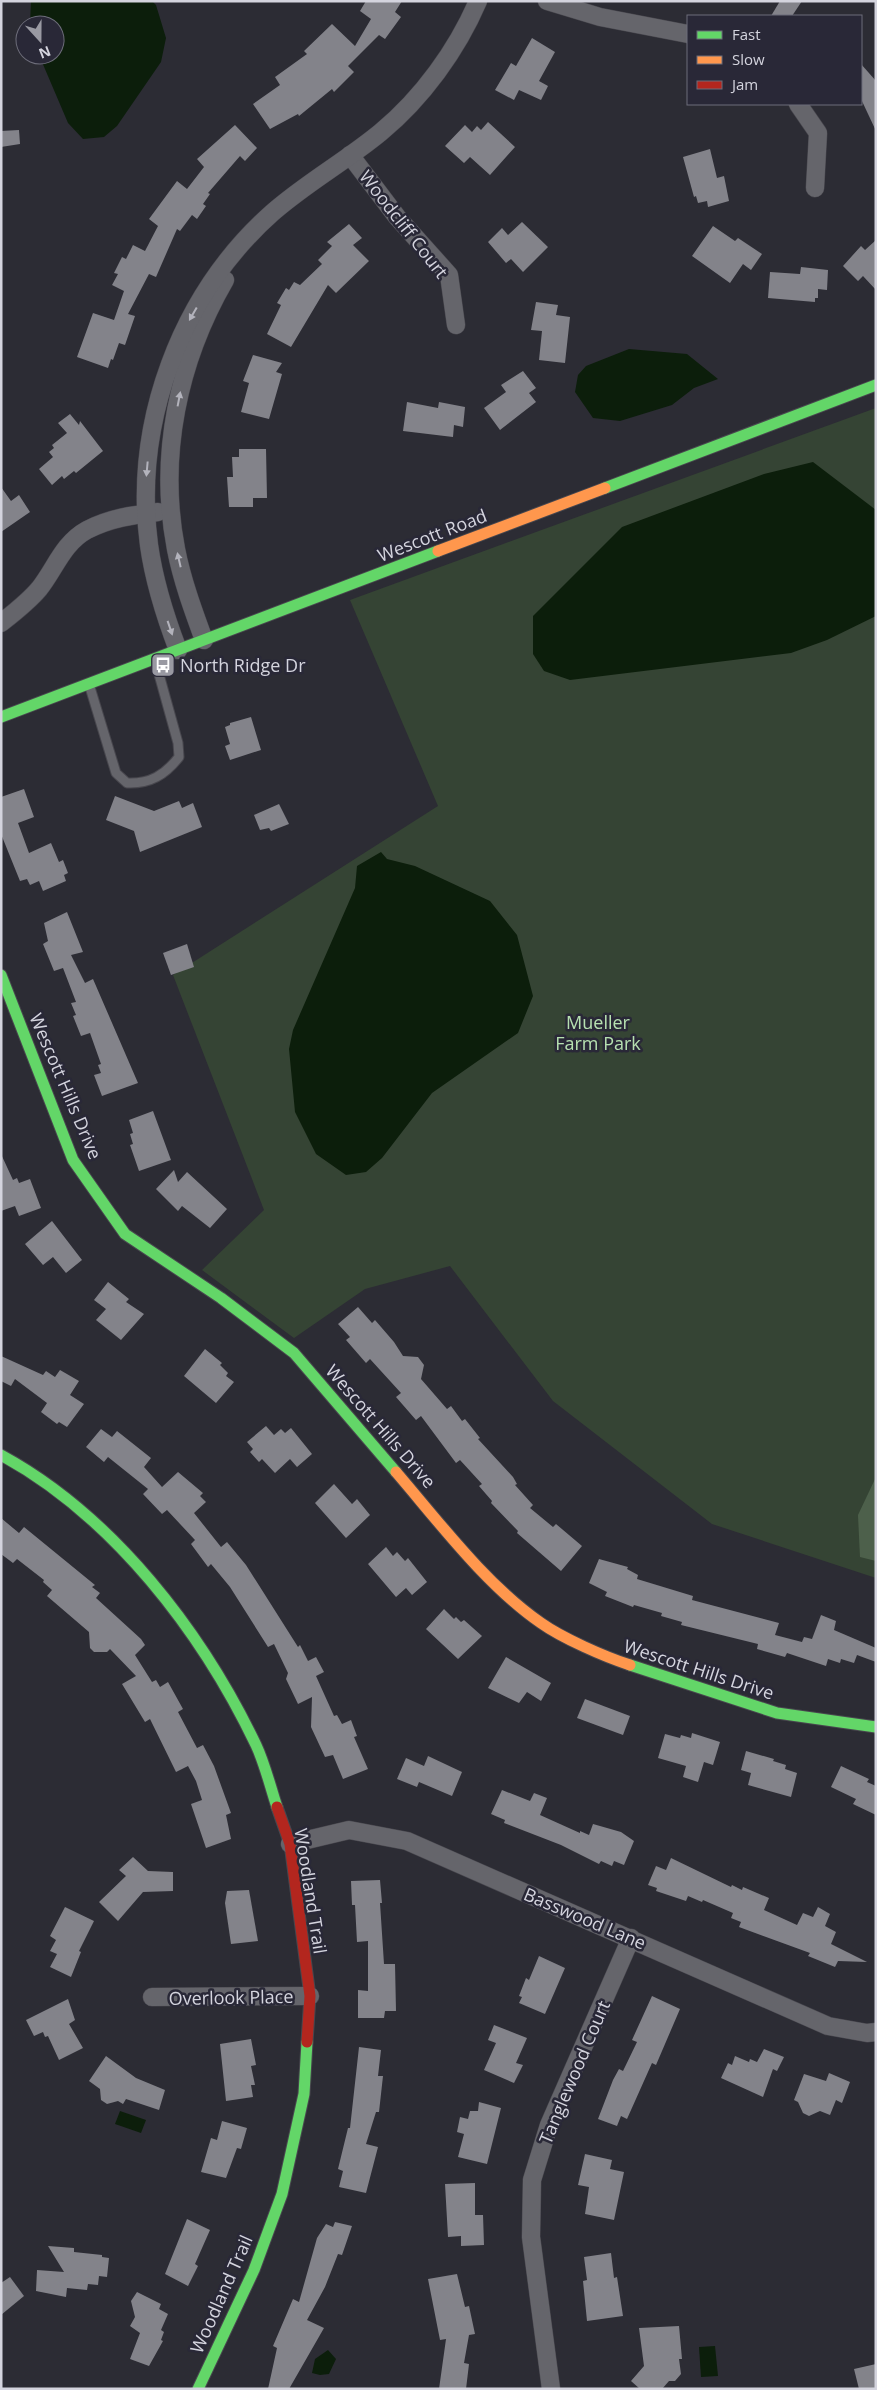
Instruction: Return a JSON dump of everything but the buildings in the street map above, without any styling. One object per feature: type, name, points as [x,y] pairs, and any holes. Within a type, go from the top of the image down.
[{"type":"street","points":[[178,650],[154,573],[147,513],[146,475],[153,422],[165,378],[184,329],[211,283],[239,247],[271,214],[382,131],[411,104],[454,46],[478,1]]},
{"type":"street","points":[[547,1],[600,18],[687,34]]},
{"type":"street","points":[[799,105],[818,133],[815,188]]},
{"type":"street","name":"Woodcliff Court","points":[[350,155],[387,205],[449,275],[456,325]]},
{"type":"street","points":[[204,640],[184,581],[171,511],[170,465],[174,424],[186,366],[224,282],[242,254],[263,229],[305,188]]},
{"type":"street","name":"Wescott Road","points":[[1,717],[876,385]]},
{"type":"street","points":[[1,623],[18,610],[39,588],[69,544],[86,530],[124,516],[171,511]]},
{"type":"street","name":"Wescott Hills Drive","points":[[1,975],[73,1160],[125,1234],[221,1298],[294,1352],[485,1575],[541,1623],[612,1660],[777,1713],[876,1727]]},
{"type":"street","name":"Woodland Trail","points":[[1,1455],[23,1467],[94,1522],[157,1587],[216,1668],[257,1747],[290,1844],[310,1996],[304,2094],[282,2194],[254,2270],[198,2389]]},
{"type":"street","name":"Basswood Lane","points":[[290,1844],[349,1830],[407,1841],[828,2026],[867,2033],[876,2032]]},
{"type":"street","name":"Tanglewood Court","points":[[551,2389],[531,2237],[532,2180],[548,2125],[631,1938]]},
{"type":"street","name":"Overlook Place","points":[[152,1997],[310,1996]]},
{"type":"lane","points":[[89,684],[116,773],[127,783],[138,784],[156,779],[169,770],[179,757],[178,743],[155,659]]},
{"type":"green space","name":"Mueller Farm Park","points":[[876,408],[876,1578],[712,1524],[553,1401],[450,1266],[365,1289],[294,1338],[202,1270],[264,1210],[173,975],[438,806],[350,600]]},
{"type":"shaded area","points":[[31,1],[152,1],[156,5],[166,38],[161,62],[117,126],[104,137],[83,139],[68,123],[43,65],[65,65],[65,15],[30,15]]},
{"type":"shaded area","points":[[629,349],[687,354],[718,379],[694,388],[672,405],[620,421],[593,418],[575,392],[578,375],[586,366]]},
{"type":"shaded area","points":[[813,462],[876,510],[876,616],[827,640],[791,653],[570,680],[544,671],[533,654],[533,616],[622,527],[764,474]]},
{"type":"shaded area","points":[[381,852],[387,859],[415,866],[490,901],[517,935],[533,996],[518,1033],[432,1093],[382,1158],[366,1172],[346,1175],[316,1154],[295,1112],[289,1049],[293,1030],[355,888],[357,866]]},
{"type":"shaded area","points":[[876,1477],[876,1561],[860,1557],[858,1515]]},
{"type":"shaded area","points":[[120,2111],[146,2120],[141,2133],[115,2124]]},
{"type":"shaded area","points":[[715,2346],[718,2376],[701,2377],[699,2347]]},
{"type":"shaded area","points":[[328,2350],[336,2359],[329,2374],[320,2375],[312,2373],[315,2359]]},
{"type":"traffic: fast","points":[[605,488],[876,385]]},
{"type":"traffic: fast","points":[[1,717],[438,551]]},
{"type":"traffic: fast","points":[[1,975],[73,1160],[125,1234],[221,1298],[294,1353],[396,1472]]},
{"type":"traffic: fast","points":[[1,1455],[42,1480],[80,1510],[117,1544],[150,1580],[181,1620],[209,1661],[234,1703],[256,1745],[277,1807]]},
{"type":"traffic: fast","points":[[630,1665],[777,1713],[876,1727]]},
{"type":"traffic: fast","points":[[198,2389],[254,2270],[282,2194],[304,2094],[307,2042]]},
{"type":"traffic: slow","points":[[438,551],[605,488]]},
{"type":"traffic: slow","points":[[396,1472],[482,1572],[521,1608],[560,1635],[630,1665]]},
{"type":"traffic: jam","points":[[277,1807],[290,1844],[310,1996],[307,2042]]},
{"type":"place","name":"North Ridge Dr","points":[[163,665]]}]
